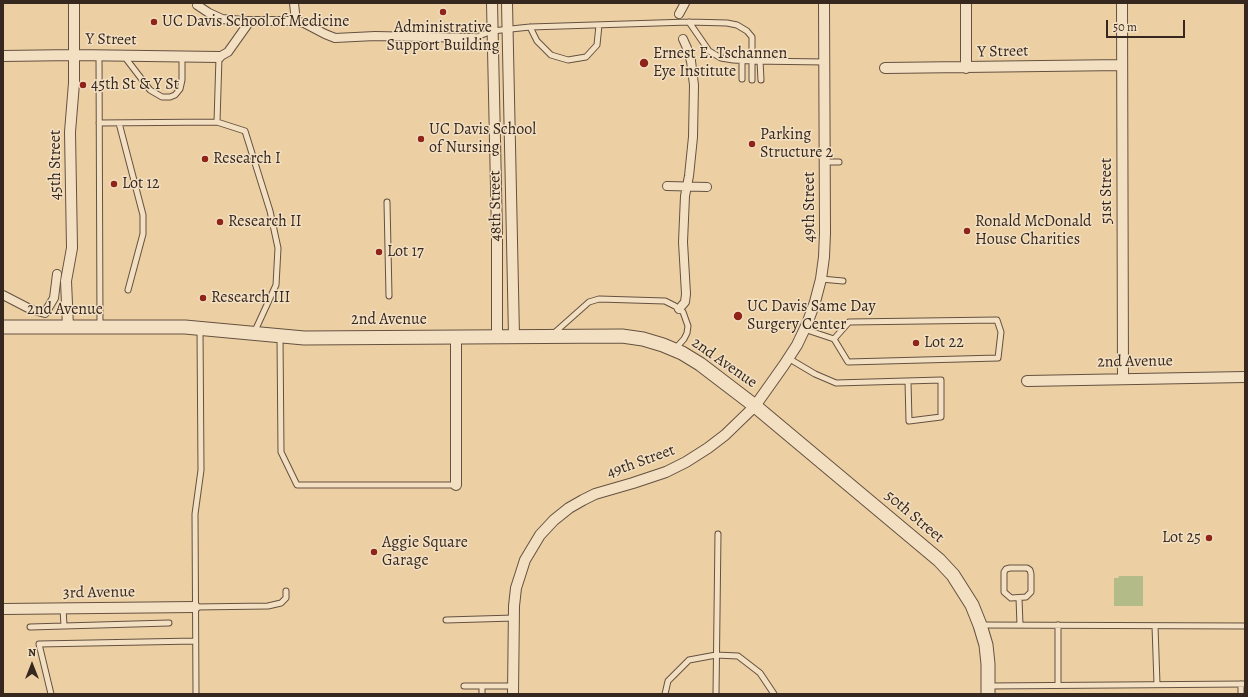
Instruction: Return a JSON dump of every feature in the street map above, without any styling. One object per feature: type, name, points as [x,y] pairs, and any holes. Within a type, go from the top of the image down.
[{"type":"street","name":"45th Street","points":[[68,327],[66,281],[72,248],[70,132],[74,83],[74,3]]},
{"type":"street","points":[[294,3],[296,22]]},
{"type":"street","name":"48th Street","points":[[492,3],[497,336]]},
{"type":"street","name":"48th Street","points":[[507,3],[514,336]]},
{"type":"street","points":[[679,14],[685,3]]},
{"type":"street","name":"49th Street","points":[[514,690],[514,618],[516,588],[521,570],[531,548],[540,535],[554,520],[569,508],[595,494],[650,478],[686,462],[725,435],[754,406],[788,358],[804,329],[815,302],[821,279],[826,233],[824,3]]},
{"type":"street","points":[[966,3],[966,68]]},
{"type":"street","name":"51st Street","points":[[1122,3],[1123,379]]},
{"type":"street","points":[[197,5],[209,14],[222,19],[290,20],[304,23],[335,38],[375,36],[474,38]]},
{"type":"street","points":[[219,56],[228,52],[250,20]]},
{"type":"street","points":[[679,309],[685,302],[686,294],[683,242],[685,196],[693,137],[694,85],[691,61],[681,35]]},
{"type":"street","name":"Y Street","points":[[3,56],[219,56]]},
{"type":"street","name":"Y Street","points":[[885,68],[1122,65]]},
{"type":"street","points":[[667,186],[707,187]]},
{"type":"street","points":[[3,295],[30,309],[45,313],[54,298],[57,274]]},
{"type":"street","name":"2nd Avenue","points":[[3,327],[200,328],[304,338],[622,336],[642,339],[674,350],[700,364],[754,406]]},
{"type":"street","points":[[456,337],[456,485]]},
{"type":"street","name":"2nd Avenue","points":[[1027,381],[1245,377]]},
{"type":"street","name":"50th Street","points":[[754,406],[939,560],[953,575],[972,605],[980,625],[986,646],[988,690]]},
{"type":"street","name":"3rd Avenue","points":[[3,609],[195,607]]},
{"type":"lane","points":[[474,38],[492,31],[530,26],[689,22],[726,23],[737,25],[747,31],[752,37],[752,80]]},
{"type":"lane","points":[[689,22],[709,51],[721,58],[742,61],[825,62]]},
{"type":"lane","points":[[530,26],[537,41],[552,55],[568,60],[586,57],[597,45],[599,25]]},
{"type":"lane","points":[[99,55],[100,327]]},
{"type":"lane","points":[[123,56],[150,90],[162,97],[170,98],[180,89],[182,80],[182,56]]},
{"type":"lane","points":[[218,122],[219,56]]},
{"type":"lane","points":[[742,61],[742,79]]},
{"type":"lane","points":[[760,61],[761,80]]},
{"type":"lane","points":[[99,123],[218,122],[245,131],[270,211],[278,248],[276,285],[254,333]]},
{"type":"lane","points":[[119,123],[143,215],[143,234],[128,290]]},
{"type":"lane","points":[[825,162],[840,162]]},
{"type":"lane","points":[[387,202],[389,296]]},
{"type":"lane","points":[[821,279],[843,280]]},
{"type":"lane","points":[[551,336],[589,302],[599,299],[665,301],[683,312],[686,319],[688,333],[674,350]]},
{"type":"lane","points":[[804,329],[834,339],[848,362],[998,358],[1001,332],[997,320],[849,322],[834,339]]},
{"type":"lane","points":[[196,694],[195,514],[201,470],[200,328]]},
{"type":"lane","points":[[280,336],[280,452],[297,485],[456,485]]},
{"type":"lane","points":[[788,358],[815,374],[836,383],[940,380],[940,417],[909,421],[908,381]]},
{"type":"lane","points":[[716,694],[718,534]]},
{"type":"lane","points":[[1027,568],[1031,574],[1031,592],[1026,597],[1019,598],[1011,598],[1004,592],[1003,578],[1006,569],[1027,568]]},
{"type":"lane","points":[[195,607],[268,606],[281,603],[286,598],[286,591]]},
{"type":"lane","points":[[1019,598],[1020,625]]},
{"type":"lane","points":[[63,608],[64,626]]},
{"type":"lane","points":[[446,620],[514,618]]},
{"type":"lane","points":[[30,627],[169,623]]},
{"type":"lane","points":[[980,625],[1245,626]]},
{"type":"lane","points":[[1058,625],[1058,685]]},
{"type":"lane","points":[[1155,626],[1157,684]]},
{"type":"lane","points":[[51,694],[39,644],[196,641]]},
{"type":"lane","points":[[665,694],[668,681],[689,660],[716,655],[738,656],[760,673],[774,694]]},
{"type":"lane","points":[[988,690],[1058,685],[1243,684],[1242,694]]},
{"type":"lane","points":[[464,686],[482,686],[514,690]]},
{"type":"lane","points":[[482,686],[482,694]]},
{"type":"green space","points":[[1119,576],[1143,576],[1143,606],[1114,606],[1114,578],[1118,578]]},
{"type":"place","name":"Administrative Support Building","points":[[443,12]]},
{"type":"place","name":"UC Davis School of Medicine","points":[[154,22]]},
{"type":"place","name":"Ernest E. Tschannen Eye Institute","points":[[644,63]]},
{"type":"place","name":"45th St & Y St","points":[[83,85]]},
{"type":"place","name":"UC Davis School of Nursing","points":[[421,139]]},
{"type":"place","name":"Parking Structure 2","points":[[752,144]]},
{"type":"place","name":"Research I","points":[[205,159]]},
{"type":"place","name":"Lot 12","points":[[114,184]]},
{"type":"place","name":"Research II","points":[[220,222]]},
{"type":"place","name":"Ronald McDonald House Charities","points":[[967,231]]},
{"type":"place","name":"Lot 17","points":[[379,252]]},
{"type":"place","name":"Research III","points":[[203,298]]},
{"type":"place","name":"UC Davis Same Day Surgery Center","points":[[738,316]]},
{"type":"place","name":"Lot 22","points":[[916,343]]},
{"type":"place","name":"Lot 25","points":[[1209,538]]},
{"type":"place","name":"Aggie Square Garage","points":[[374,552]]}]
